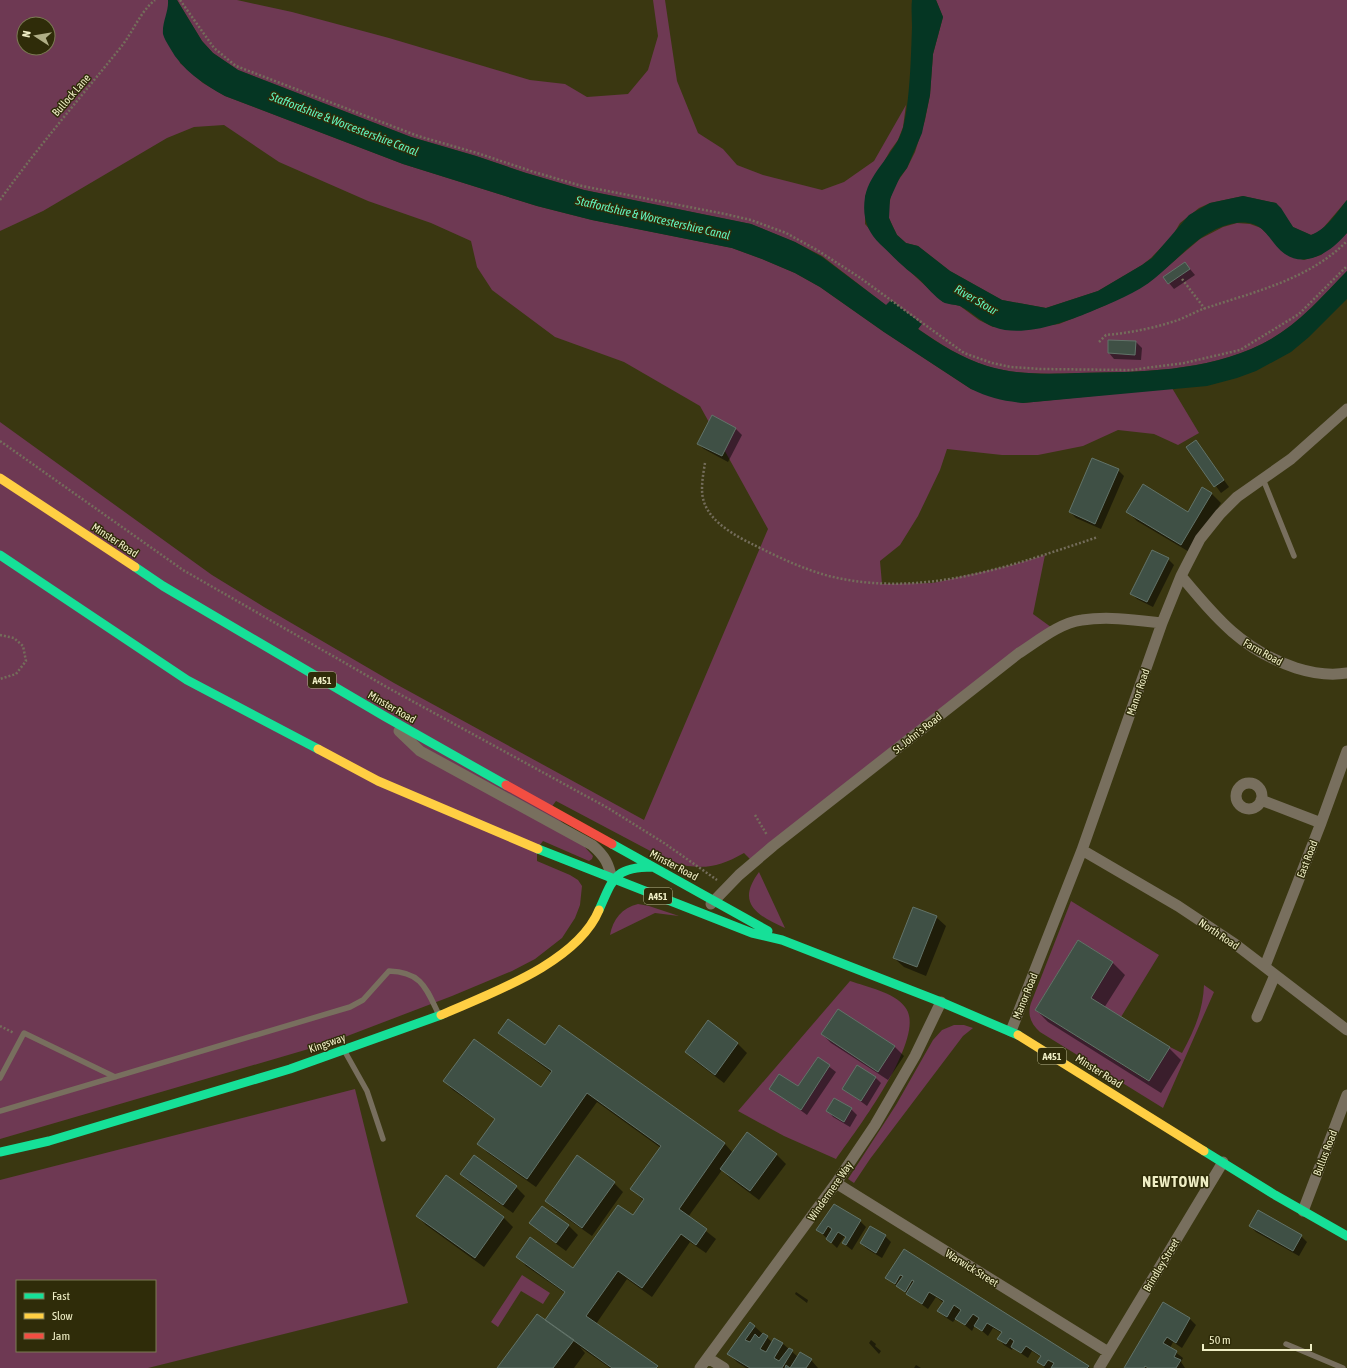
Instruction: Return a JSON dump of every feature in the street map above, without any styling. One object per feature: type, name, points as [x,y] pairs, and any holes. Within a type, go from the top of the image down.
[{"type":"main road","name":"Minster Road","points":[[0,478],[163,586],[384,716],[652,867],[756,923],[782,940]]},
{"type":"main road","name":"Minster Road","points":[[0,555],[187,680],[378,781],[612,880],[752,933],[782,940],[1011,1031],[1303,1211],[1347,1236]]},
{"type":"main road","points":[[612,880],[620,873],[630,869],[640,866],[652,867]]},
{"type":"main road","name":"Kingsway","points":[[0,1152],[49,1141],[215,1092],[344,1050],[439,1016],[512,983],[571,948],[581,939],[596,918],[612,880]]},
{"type":"main road","name":"Minster Road","points":[[1303,1211],[1347,1229]]},
{"type":"street","name":"Manor Road","points":[[1011,1031],[1082,850],[1162,623],[1200,539],[1220,514],[1237,497],[1291,460],[1347,409]]},
{"type":"street","name":"Farm Road","points":[[1182,576],[1213,615],[1252,648],[1275,661],[1306,671],[1336,675],[1347,673]]},
{"type":"street","name":"St. John's Road","points":[[704,914],[727,888],[773,846],[1019,653],[1055,630],[1081,620],[1128,619],[1162,623]]},
{"type":"street","points":[[384,716],[420,751],[592,845],[604,856],[610,865],[612,880]]},
{"type":"street","name":"East Road","points":[[1265,966],[1321,823],[1347,751]]},
{"type":"street","points":[[1261,800],[1321,823]]},
{"type":"street","name":"North Road","points":[[1082,850],[1178,906],[1265,966],[1347,1030]]},
{"type":"street","points":[[1257,1017],[1275,975]]},
{"type":"street","name":"Windermere Way","points":[[700,1368],[836,1183],[898,1088],[941,1002]]},
{"type":"street","name":"Bullus Road","points":[[1303,1211],[1347,1095]]},
{"type":"street","name":"Brindley Street","points":[[1099,1368],[1223,1162]]},
{"type":"street","name":"Warwick Street","points":[[836,1183],[1108,1352]]},
{"type":"street","points":[[708,1358],[724,1368]]},
{"type":"lane","points":[[1262,479],[1294,556]]},
{"type":"lane","points":[[0,1111],[350,1007],[362,1000],[389,971],[401,971],[413,975],[426,987],[439,1016]]},
{"type":"lane","points":[[0,1078],[24,1033],[115,1077]]},
{"type":"lane","points":[[344,1050],[367,1091],[383,1138]]},
{"type":"lane","points":[[1286,1344],[1343,1368]]},
{"type":"path","name":"Bullock Lane","points":[[0,200],[56,125],[124,44],[142,16],[155,0]]},
{"type":"path","points":[[180,0],[214,48],[236,66],[418,136],[477,153],[534,172],[589,187],[751,220],[786,233],[818,250],[904,307],[950,344],[964,353],[992,362],[1041,369],[1131,370],[1184,363],[1240,350],[1299,314],[1347,266]]},
{"type":"path","points":[[1099,342],[1106,335],[1131,333],[1172,322],[1205,309],[1264,290],[1300,273],[1337,251],[1347,241]]},
{"type":"path","points":[[1182,279],[1205,309]]},
{"type":"path","points":[[0,442],[183,570],[392,690],[608,808],[664,843],[727,888]]},
{"type":"path","points":[[705,463],[703,488],[704,502],[714,517],[731,532],[777,557],[801,567],[828,576],[854,581],[882,584],[933,583],[1012,565],[1098,537]]},
{"type":"path","points":[[0,635],[14,638],[23,646],[26,661],[16,674],[0,679]]},
{"type":"path","points":[[755,815],[773,846]]},
{"type":"path","points":[[0,1026],[22,1036]]},
{"type":"shaded area","points":[[0,0],[168,0],[180,63],[203,83],[225,96],[403,164],[537,206],[592,220],[732,248],[762,259],[795,273],[820,287],[884,332],[971,389],[1023,403],[1172,388],[1199,433],[1178,445],[1154,434],[1118,430],[1083,446],[1038,455],[1002,455],[947,449],[940,470],[918,516],[900,545],[880,561],[882,584],[933,583],[1012,565],[1045,555],[1033,614],[1055,630],[753,862],[744,853],[718,865],[701,867],[673,863],[556,801],[550,809],[593,856],[589,861],[543,841],[537,849],[537,861],[570,875],[578,880],[582,886],[580,905],[575,918],[562,938],[535,959],[512,971],[452,996],[329,1043],[0,1139],[0,422],[212,575],[394,683],[644,820],[768,529],[700,406],[624,362],[555,337],[492,290],[477,267],[471,241],[431,223],[368,201],[279,162],[224,125],[194,127],[167,138],[43,211],[0,231]]},
{"type":"shaded area","points":[[177,0],[237,0],[292,12],[389,38],[530,80],[565,84],[587,97],[628,94],[648,70],[658,36],[653,0],[665,0],[677,81],[698,133],[723,149],[737,165],[763,175],[822,190],[844,182],[874,161],[906,105],[903,127],[898,140],[890,151],[865,196],[865,224],[892,255],[943,302],[960,306],[979,320],[993,327],[1044,326],[1059,324],[1106,305],[1148,283],[1200,239],[1223,227],[1237,223],[1250,224],[1261,228],[1284,253],[1304,260],[1321,255],[1347,233],[1347,271],[1308,311],[1286,329],[1262,344],[1218,360],[1172,369],[1125,372],[1044,374],[998,369],[969,359],[935,340],[918,329],[921,324],[891,301],[887,306],[822,256],[795,242],[751,224],[584,190],[526,173],[476,156],[411,137],[238,70],[213,53],[202,41]]},
{"type":"shaded area","points":[[936,0],[1347,0],[1347,200],[1319,232],[1311,235],[1293,227],[1276,203],[1243,196],[1210,203],[1199,208],[1180,223],[1173,235],[1151,258],[1098,291],[1046,308],[1002,300],[950,271],[918,246],[906,243],[897,235],[889,218],[888,209],[893,188],[907,168],[915,152],[925,120],[930,95],[933,54],[943,17]]},
{"type":"shaded area","points":[[759,872],[785,928],[765,918],[752,907],[749,900],[749,892],[752,883]]},
{"type":"shaded area","points":[[1071,901],[1159,955],[1121,1017],[1091,998],[1113,962],[1078,940],[1035,1010],[1148,1081],[1170,1047],[1182,1053],[1200,1012],[1204,985],[1214,992],[1163,1108],[1040,1032],[1032,1022],[1029,1011],[1031,1003]]},
{"type":"shaded area","points":[[638,904],[679,916],[655,913],[610,935],[613,924],[619,915],[627,908]]},
{"type":"shaded area","points":[[850,981],[894,997],[905,1007],[910,1021],[907,1039],[886,1084],[836,1159],[784,1136],[738,1111]]},
{"type":"shaded area","points":[[954,1025],[964,1025],[973,1028],[963,1036],[870,1159],[854,1183],[848,1179],[896,1105],[933,1040],[942,1030]]},
{"type":"shaded area","points":[[355,1089],[408,1303],[148,1368],[0,1368],[0,1180]]},
{"type":"shaded area","points":[[522,1275],[550,1293],[543,1304],[521,1291],[498,1327],[491,1322]]},
{"type":"water","name":"Staffordshire & Worcestershire Canal","points":[[168,0],[177,0],[202,41],[213,53],[238,70],[411,137],[476,156],[526,173],[584,190],[751,224],[795,242],[822,257],[886,305],[891,300],[922,324],[918,329],[942,345],[969,359],[998,369],[1056,374],[1148,371],[1195,365],[1240,353],[1262,344],[1274,337],[1297,321],[1347,271],[1347,299],[1309,337],[1291,352],[1256,371],[1237,378],[1207,386],[1023,403],[997,399],[971,389],[884,332],[820,287],[795,273],[762,259],[732,248],[592,220],[537,206],[403,164],[225,96],[209,87],[187,70],[169,46],[163,34]]},
{"type":"water","name":"River Stour","points":[[912,0],[936,0],[943,17],[933,54],[930,95],[922,133],[907,168],[900,177],[890,199],[889,218],[897,235],[906,243],[918,246],[950,271],[1002,300],[1046,308],[1098,291],[1152,258],[1189,215],[1210,203],[1243,196],[1276,203],[1293,227],[1311,235],[1322,229],[1347,200],[1347,233],[1334,246],[1319,256],[1302,259],[1293,258],[1285,254],[1265,232],[1254,224],[1236,223],[1224,226],[1202,237],[1155,278],[1132,293],[1068,321],[1042,328],[1017,331],[1005,330],[994,327],[960,306],[943,302],[880,244],[866,223],[864,211],[865,197],[872,179],[895,146],[903,128],[910,78]]},
{"type":"building","points":[[1185,262],[1190,269],[1168,284],[1163,277]]},
{"type":"building","points":[[1108,340],[1136,341],[1135,355],[1108,353]]},
{"type":"building","points":[[712,415],[736,428],[722,456],[697,444]]},
{"type":"building","points":[[1196,440],[1224,480],[1214,487],[1186,447]]},
{"type":"building","points":[[1092,458],[1119,469],[1095,524],[1069,512]]},
{"type":"building","points":[[1143,484],[1188,512],[1202,487],[1212,493],[1181,545],[1126,512]]},
{"type":"building","points":[[1152,550],[1169,558],[1147,602],[1130,594]]},
{"type":"building","points":[[913,907],[937,916],[917,967],[893,958]]},
{"type":"building","points":[[1078,940],[1113,962],[1091,998],[1170,1047],[1149,1081],[1035,1010]]},
{"type":"building","points":[[838,1009],[895,1046],[878,1072],[821,1034]]},
{"type":"building","points":[[508,1019],[545,1045],[559,1025],[725,1143],[679,1209],[707,1229],[696,1245],[681,1234],[642,1288],[618,1271],[586,1316],[658,1366],[656,1368],[612,1368],[545,1320],[565,1292],[516,1257],[530,1237],[573,1268],[618,1205],[633,1215],[644,1199],[630,1189],[661,1146],[587,1093],[527,1179],[477,1144],[495,1119],[443,1081],[474,1039],[541,1087],[552,1071],[498,1033]]},
{"type":"building","points":[[708,1020],[738,1043],[715,1075],[685,1052]]},
{"type":"building","points":[[818,1057],[830,1065],[801,1110],[769,1089],[779,1074],[798,1086]]},
{"type":"building","points":[[857,1065],[876,1077],[861,1101],[842,1089]]},
{"type":"building","points":[[834,1098],[852,1108],[844,1122],[826,1111]]},
{"type":"building","points":[[747,1132],[777,1154],[750,1191],[720,1169]]},
{"type":"building","points":[[474,1155],[517,1186],[503,1205],[460,1174]]},
{"type":"building","points":[[577,1155],[615,1182],[582,1228],[545,1201]]},
{"type":"building","points":[[446,1175],[504,1217],[475,1258],[416,1216]]},
{"type":"building","points":[[834,1204],[861,1220],[846,1245],[842,1243],[846,1237],[838,1232],[831,1243],[826,1239],[832,1229],[828,1226],[823,1234],[816,1230]]},
{"type":"building","points":[[542,1206],[569,1225],[556,1243],[529,1223]]},
{"type":"building","points":[[1258,1210],[1302,1235],[1293,1251],[1249,1226]]},
{"type":"building","points":[[870,1226],[886,1235],[876,1253],[860,1243]]},
{"type":"building","points":[[904,1249],[1089,1366],[1087,1368],[1051,1368],[1054,1363],[1048,1360],[1044,1366],[1037,1362],[1041,1356],[1026,1346],[1021,1353],[1011,1347],[1014,1341],[1010,1338],[1006,1344],[997,1339],[1002,1332],[987,1323],[982,1331],[974,1326],[979,1318],[973,1314],[965,1325],[955,1319],[961,1310],[954,1305],[947,1317],[937,1311],[944,1301],[929,1292],[922,1304],[906,1294],[914,1281],[912,1280],[905,1292],[896,1286],[903,1276],[900,1275],[895,1284],[885,1278]]},
{"type":"building","points":[[1163,1302],[1190,1318],[1176,1343],[1167,1337],[1163,1343],[1177,1351],[1174,1357],[1181,1360],[1176,1368],[1148,1368],[1145,1366],[1144,1368],[1124,1368]]},
{"type":"building","points":[[537,1314],[574,1340],[553,1368],[497,1368]]},
{"type":"building","points":[[750,1322],[755,1326],[745,1340],[750,1342],[755,1334],[759,1338],[763,1333],[768,1336],[760,1349],[766,1352],[774,1338],[783,1343],[774,1358],[779,1361],[789,1348],[793,1350],[782,1368],[750,1368],[727,1354]]},
{"type":"building","points":[[800,1352],[812,1359],[806,1368],[790,1368]]},
{"type":"traffic: fast","points":[[0,555],[187,680],[318,749]]},
{"type":"traffic: fast","points":[[135,567],[163,586],[384,716],[506,785]]},
{"type":"traffic: fast","points":[[612,844],[768,931]]},
{"type":"traffic: fast","points":[[538,849],[752,933],[782,940],[941,1002],[1018,1035]]},
{"type":"traffic: fast","points":[[599,910],[612,883],[622,872],[630,869],[652,867]]},
{"type":"traffic: fast","points":[[0,1152],[49,1141],[290,1069],[441,1015]]},
{"type":"traffic: fast","points":[[1204,1151],[1275,1195],[1347,1236]]},
{"type":"traffic: slow","points":[[0,478],[135,567]]},
{"type":"traffic: slow","points":[[318,749],[378,781],[538,849]]},
{"type":"traffic: slow","points":[[441,1015],[507,986],[553,961],[572,946],[588,929],[599,910]]},
{"type":"traffic: slow","points":[[1018,1035],[1204,1151]]},
{"type":"traffic: jam","points":[[506,785],[612,844]]},
{"type":"district","name":"NEWTOWN","points":[[1176,1182]]}]
